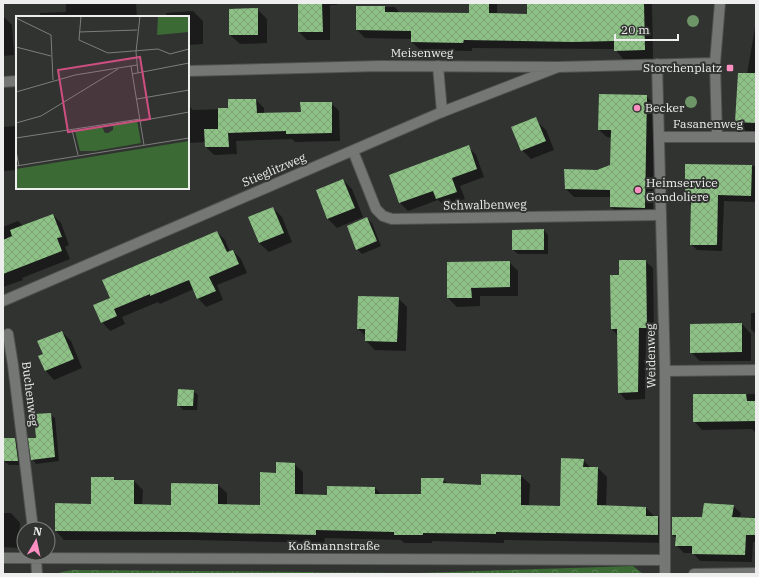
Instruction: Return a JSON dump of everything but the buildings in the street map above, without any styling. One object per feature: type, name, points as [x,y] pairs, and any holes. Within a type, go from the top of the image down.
[{"type":"street","points":[[717,136],[715,63],[720,3]]},
{"type":"street","points":[[659,137],[657,64],[715,63]]},
{"type":"street","name":"Meisenweg","points":[[189,71],[438,66],[558,67],[657,64]]},
{"type":"street","points":[[438,66],[442,112]]},
{"type":"street","name":"Stieglitzweg","points":[[3,301],[442,112],[558,67]]},
{"type":"street","points":[[3,82],[16,81]]},
{"type":"street","name":"Fasanenweg","points":[[659,137],[756,137]]},
{"type":"street","name":"Weidenweg","points":[[659,137],[665,371],[665,574]]},
{"type":"street","name":"Schwalbenweg","points":[[353,151],[376,209],[383,216],[392,219],[661,215]]},
{"type":"street","name":"Buchenweg","points":[[8,334],[32,521]]},
{"type":"street","points":[[665,371],[756,370]]},
{"type":"street","name":"Koßmannstraße","points":[[56,556],[665,560]]},
{"type":"street","name":"Koßmannstraße","points":[[3,558],[16,557]]},
{"type":"street","points":[[36,561],[37,574]]},
{"type":"street","points":[[694,574],[756,573]]},
{"type":"green space","points":[[633,566],[643,574],[417,574],[417,573]]},
{"type":"green space","points":[[73,570],[313,572],[313,574],[59,574],[61,572]]},
{"type":"green space","points":[[313,572],[417,573],[313,574]]},
{"type":"place","name":"Storchenplatz","points":[[730,68]]},
{"type":"place","name":"Becker","points":[[637,108]]},
{"type":"place","name":"Heimservice Gondoliere","points":[[638,190]]}]
